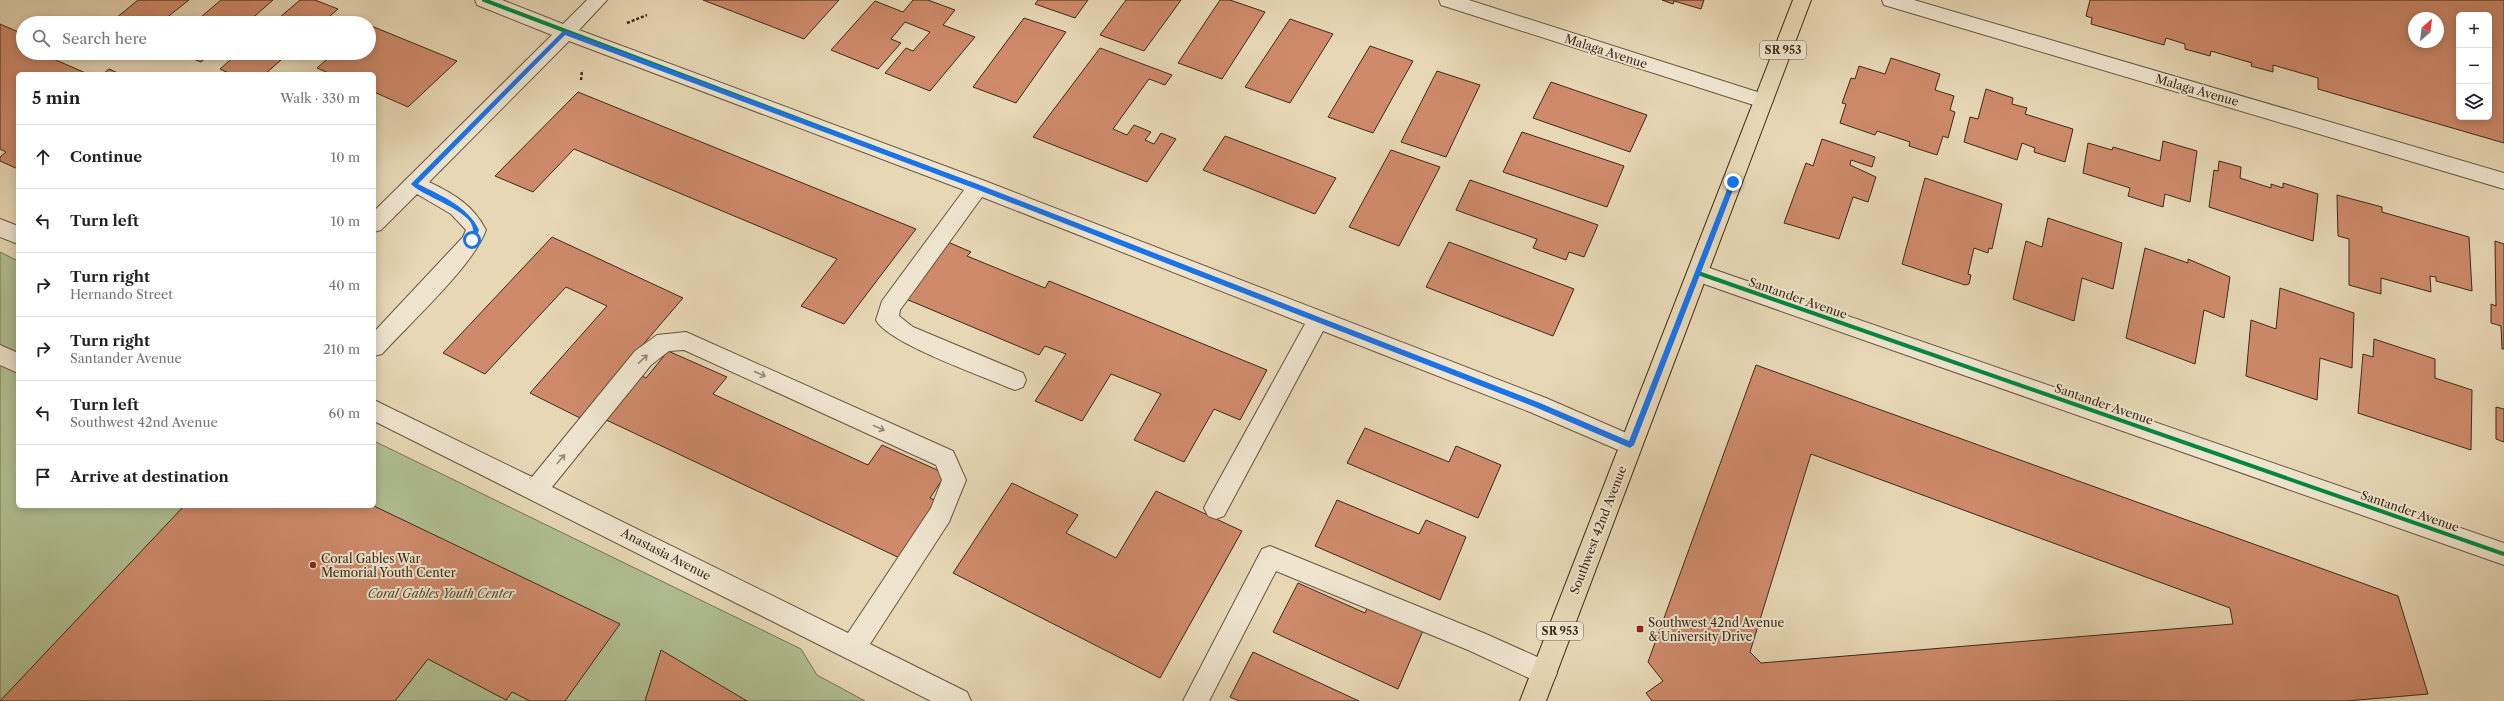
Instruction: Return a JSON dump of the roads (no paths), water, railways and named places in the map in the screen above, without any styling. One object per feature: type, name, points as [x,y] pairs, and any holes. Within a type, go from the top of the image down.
[{"type":"main road","name":"Southwest 42nd Avenue","points":[[1534,701],[1630,445],[1698,274],[1802,0]]},
{"type":"street","points":[[484,0],[564,32],[978,187],[1538,405],[1630,445]]},
{"type":"street","points":[[376,222],[564,32],[598,0]]},
{"type":"street","name":"Malaga Avenue","points":[[1448,0],[1763,101]]},
{"type":"street","name":"Malaga Avenue","points":[[1891,0],[2504,181]]},
{"type":"street","points":[[376,345],[435,283],[472,240],[476,230],[472,220],[461,211],[414,184]]},
{"type":"street","points":[[978,187],[890,307],[887,320],[905,333],[1014,380]]},
{"type":"street","points":[[0,227],[16,235]]},
{"type":"street","name":"Santander Avenue","points":[[1698,274],[2504,554]]},
{"type":"street","points":[[1216,508],[1318,320]]},
{"type":"street","points":[[536,489],[643,358],[665,342],[686,341],[945,458],[954,480],[941,514],[853,648]]},
{"type":"street","points":[[0,354],[16,363]]},
{"type":"street","name":"Anastasia Avenue","points":[[376,411],[536,489],[958,701]]},
{"type":"street","points":[[1196,701],[1270,557],[1477,642],[1544,673]]},
{"type":"place","name":"Coral Gables War Memorial Youth Center","points":[[313,565]]},
{"type":"place","name":"Southwest 42nd Avenue & University Drive","points":[[1640,629]]},
{"type":"park label","name":"Coral Gables Youth Center","points":[[441,593]]}]
